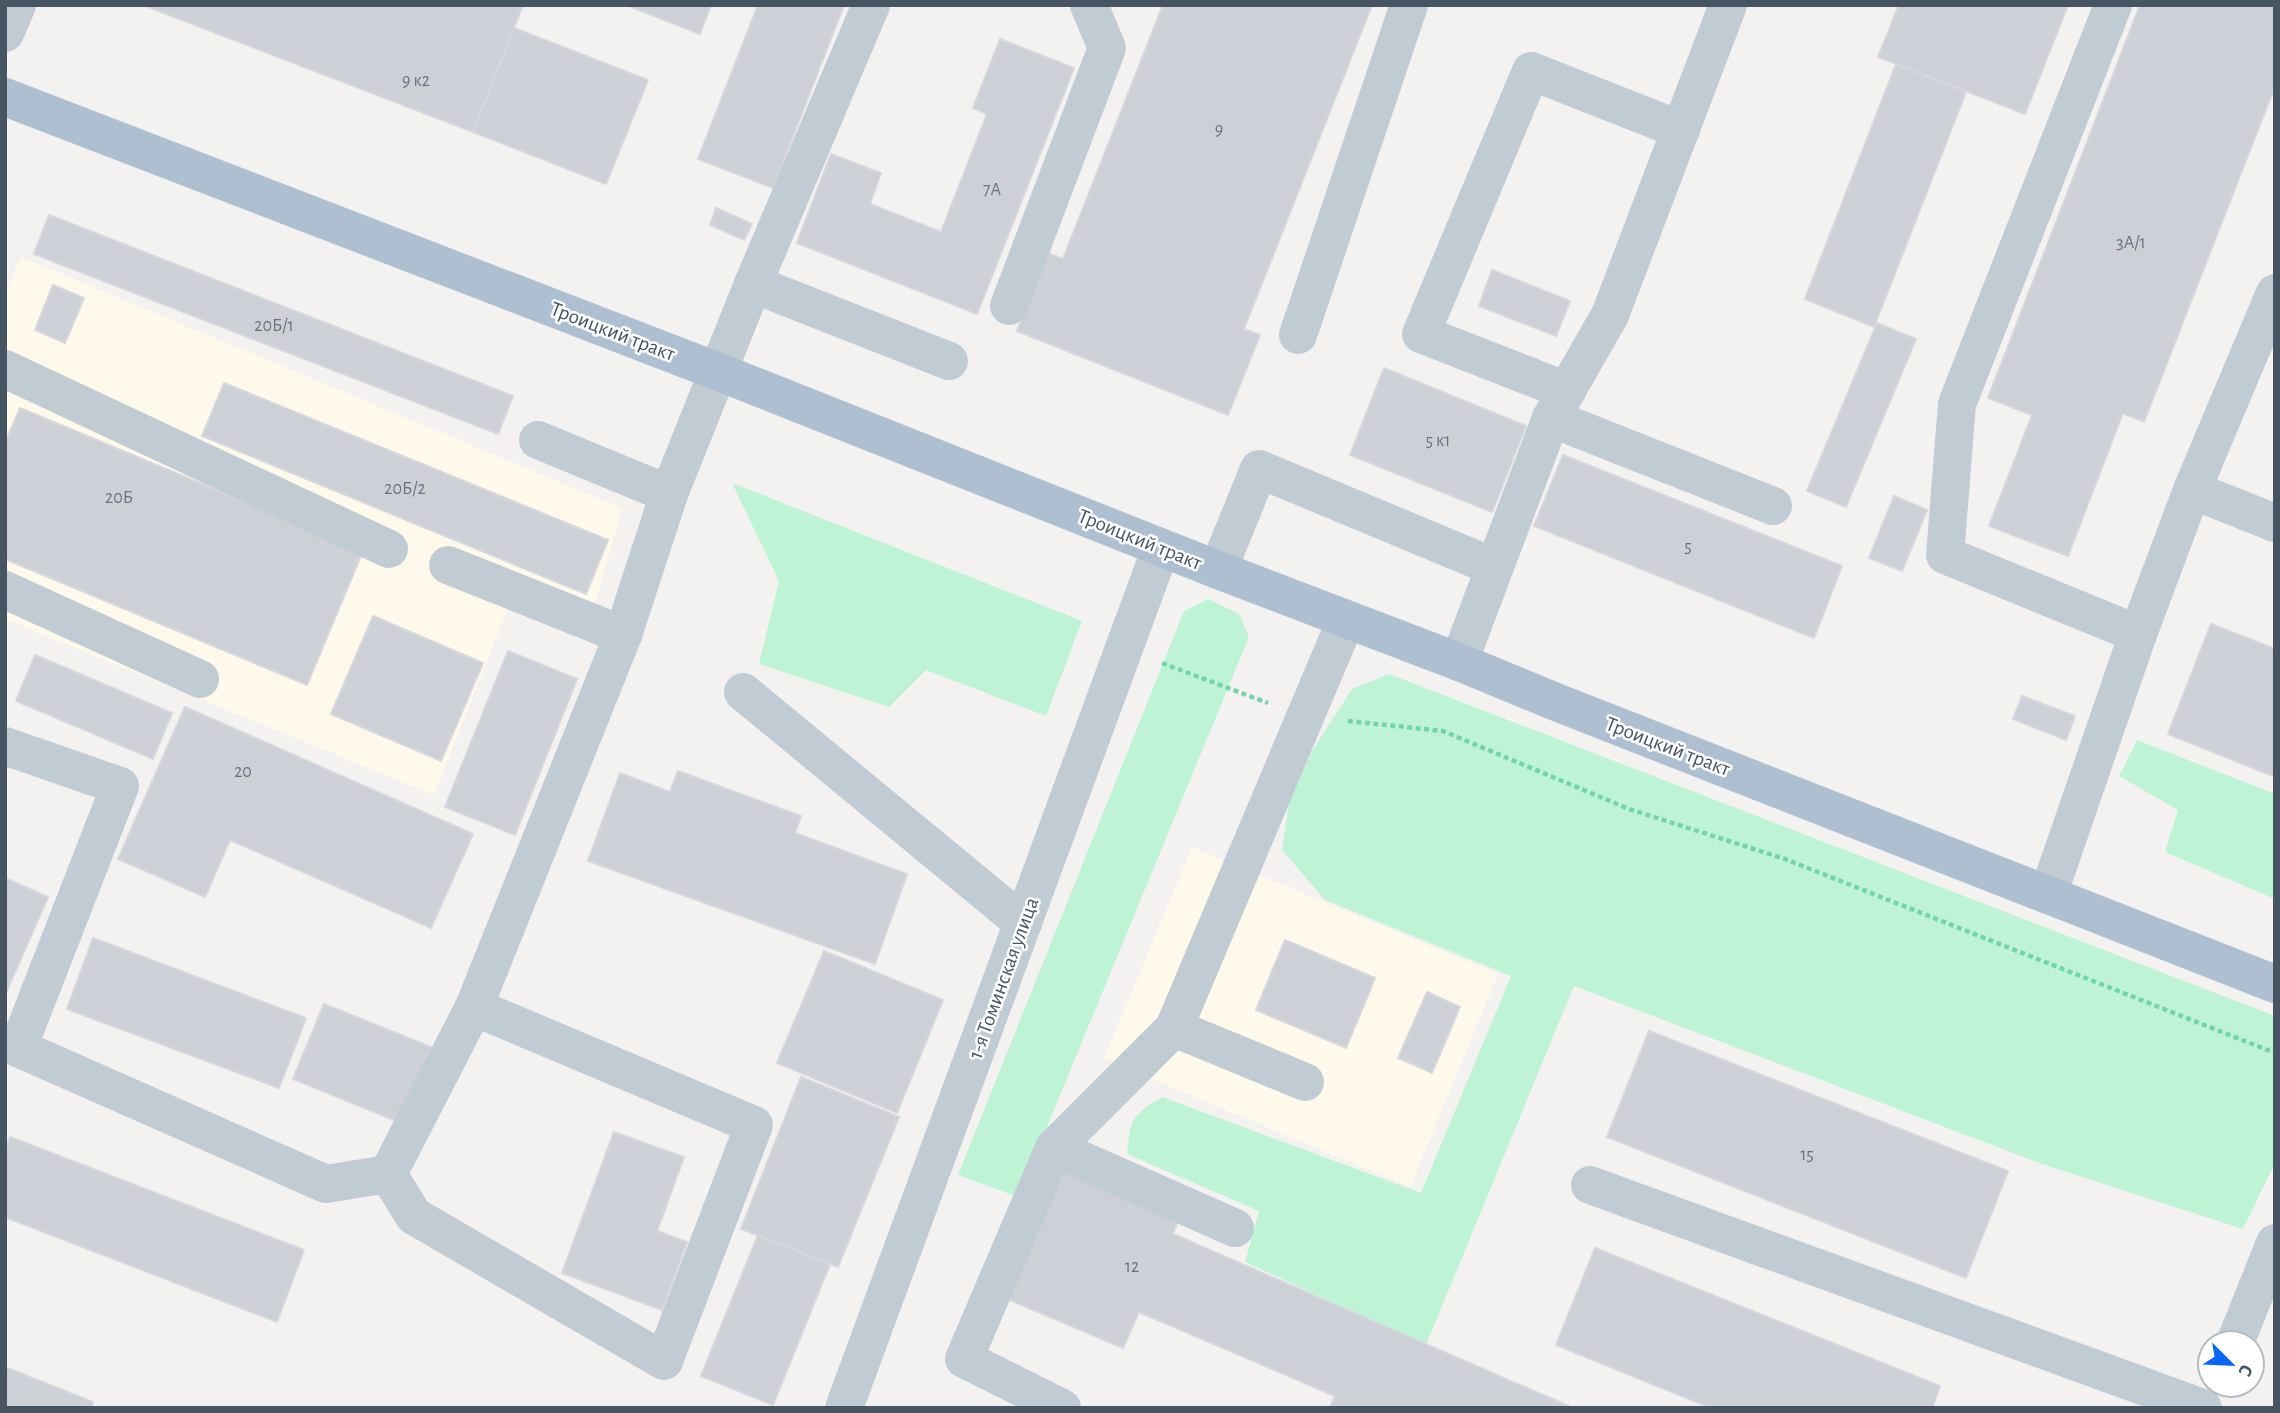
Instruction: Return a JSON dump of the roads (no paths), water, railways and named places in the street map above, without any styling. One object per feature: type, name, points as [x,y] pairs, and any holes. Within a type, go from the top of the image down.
[{"type":"main road","name":"Троицкий тракт","points":[[9,107],[719,372],[2275,984]]},
{"type":"street","points":[[5,33],[17,5]]},
{"type":"street","points":[[388,1174],[474,1007],[623,635],[669,494],[753,284],[871,5]]},
{"type":"street","points":[[1009,306],[1107,48],[1089,5]]},
{"type":"street","points":[[1298,335],[1409,5]]},
{"type":"street","points":[[1459,662],[1559,405],[1610,315],[1728,5]]},
{"type":"street","points":[[2113,5],[1957,404],[1945,555],[2138,634]]},
{"type":"street","points":[[1681,130],[1531,71],[1421,334],[1559,405],[1773,506]]},
{"type":"street","points":[[753,284],[949,361]]},
{"type":"street","points":[[2048,895],[2138,634],[2192,490],[2275,293]]},
{"type":"street","points":[[5,369],[389,549]]},
{"type":"street","points":[[538,440],[669,494]]},
{"type":"street","points":[[1217,570],[1259,469],[1494,567]]},
{"type":"street","points":[[2192,490],[2275,523]]},
{"type":"street","name":"1-я Томинская улица","points":[[844,1408],[1161,548]]},
{"type":"street","points":[[448,565],[623,635]]},
{"type":"street","points":[[5,590],[200,679]]},
{"type":"street","points":[[1062,1408],[964,1359],[1054,1148],[1174,1028],[1346,620]]},
{"type":"street","points":[[743,692],[1023,922]]},
{"type":"street","points":[[5,746],[120,786],[18,1048],[326,1184],[388,1174]]},
{"type":"street","points":[[388,1174],[414,1216],[664,1361],[754,1125],[474,1007]]},
{"type":"street","points":[[1174,1028],[1304,1082]]},
{"type":"street","points":[[1054,1148],[1235,1228]]},
{"type":"street","points":[[1590,1185],[2203,1408]]},
{"type":"street","points":[[2241,1329],[2275,1243]]}]
